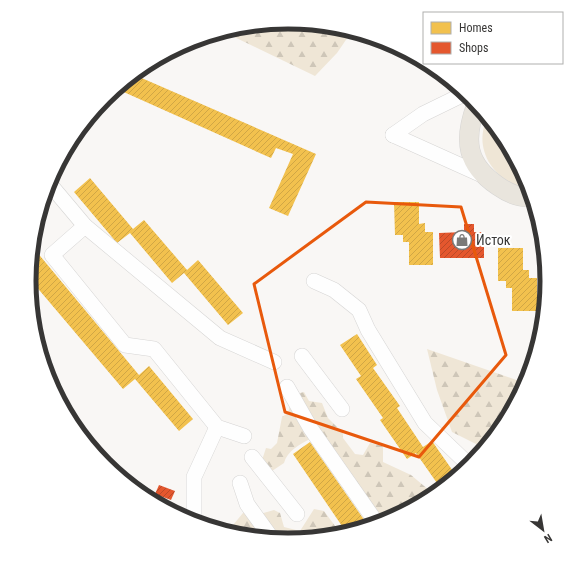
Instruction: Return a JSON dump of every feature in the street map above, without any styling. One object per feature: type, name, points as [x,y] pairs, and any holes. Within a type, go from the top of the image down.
[{"type":"main road","points":[[474,112],[470,122],[469,142],[474,160],[484,176],[509,194],[527,203]]},
{"type":"main road","points":[[509,194],[524,196]]},
{"type":"street","points":[[459,96],[423,114],[393,135],[484,176]]},
{"type":"street","points":[[54,188],[86,226],[220,338],[274,362]]},
{"type":"street","points":[[86,226],[52,255],[125,345],[154,349],[217,427],[244,436]]},
{"type":"street","points":[[314,281],[334,290],[359,310],[368,330],[426,423],[464,460]]},
{"type":"street","points":[[302,356],[342,410]]},
{"type":"street","points":[[287,387],[311,429],[373,518]]},
{"type":"street","points":[[194,515],[194,477],[217,427]]},
{"type":"street","points":[[252,457],[297,514]]},
{"type":"street","points":[[240,483],[247,504],[267,532]]},
{"type":"highlighted area","points":[[366,202],[461,207],[506,355],[419,457],[285,412],[254,284]]},
{"type":"green space","points":[[288,29],[320,31],[348,37],[337,53],[315,76],[231,36],[255,31]]},
{"type":"green space","points":[[485,125],[506,155],[521,187],[507,181],[490,165],[485,155],[483,133]]},
{"type":"green space","points":[[427,349],[519,381],[506,407],[478,445],[452,432],[437,390]]},
{"type":"green space","points":[[304,392],[309,401],[322,403],[328,418],[343,433],[343,438],[355,454],[363,455],[370,443],[383,446],[383,462],[411,475],[429,490],[399,507],[375,517],[310,439],[294,448],[284,463],[272,471],[262,460],[266,448],[271,449],[277,443],[282,417],[288,413],[291,401],[300,393]]},
{"type":"green space","points":[[255,509],[260,514],[274,510],[280,513],[284,527],[300,531],[314,509],[324,511],[337,528],[320,531],[288,533],[255,531],[234,527],[233,525],[243,513]]},
{"type":"building: Homes","points":[[139,77],[316,154],[288,216],[269,208],[293,154],[276,148],[271,158],[122,91]]},
{"type":"building: Homes","points":[[90,178],[133,229],[144,220],[187,270],[198,260],[243,313],[228,325],[184,273],[172,283],[130,233],[117,243],[74,192]]},
{"type":"building: Homes","points":[[394,202],[419,202],[419,224],[425,223],[425,232],[433,232],[433,265],[409,265],[409,242],[403,242],[403,235],[395,235]]},
{"type":"building: Homes","points":[[498,248],[523,248],[523,270],[529,270],[529,278],[537,278],[537,311],[512,311],[512,288],[506,288],[506,281],[498,281]]},
{"type":"building: Homes","points":[[37,253],[139,375],[149,366],[193,419],[179,431],[135,379],[123,389],[36,286]]},
{"type":"building: Homes","points":[[357,334],[377,365],[373,368],[400,406],[397,408],[423,447],[432,441],[453,471],[437,484],[416,453],[407,459],[380,420],[383,418],[356,379],[361,376],[340,345]]},
{"type":"building: Homes","points":[[310,442],[365,521],[342,527],[293,454]]},
{"type":"building: Shops","points":[[464,224],[474,224],[474,232],[484,232],[484,258],[440,258],[439,233],[464,232]]},
{"type":"building: Shops","points":[[159,485],[175,491],[171,500],[155,494]]},
{"type":"place","name":"Исток","points":[[462,240]]}]
